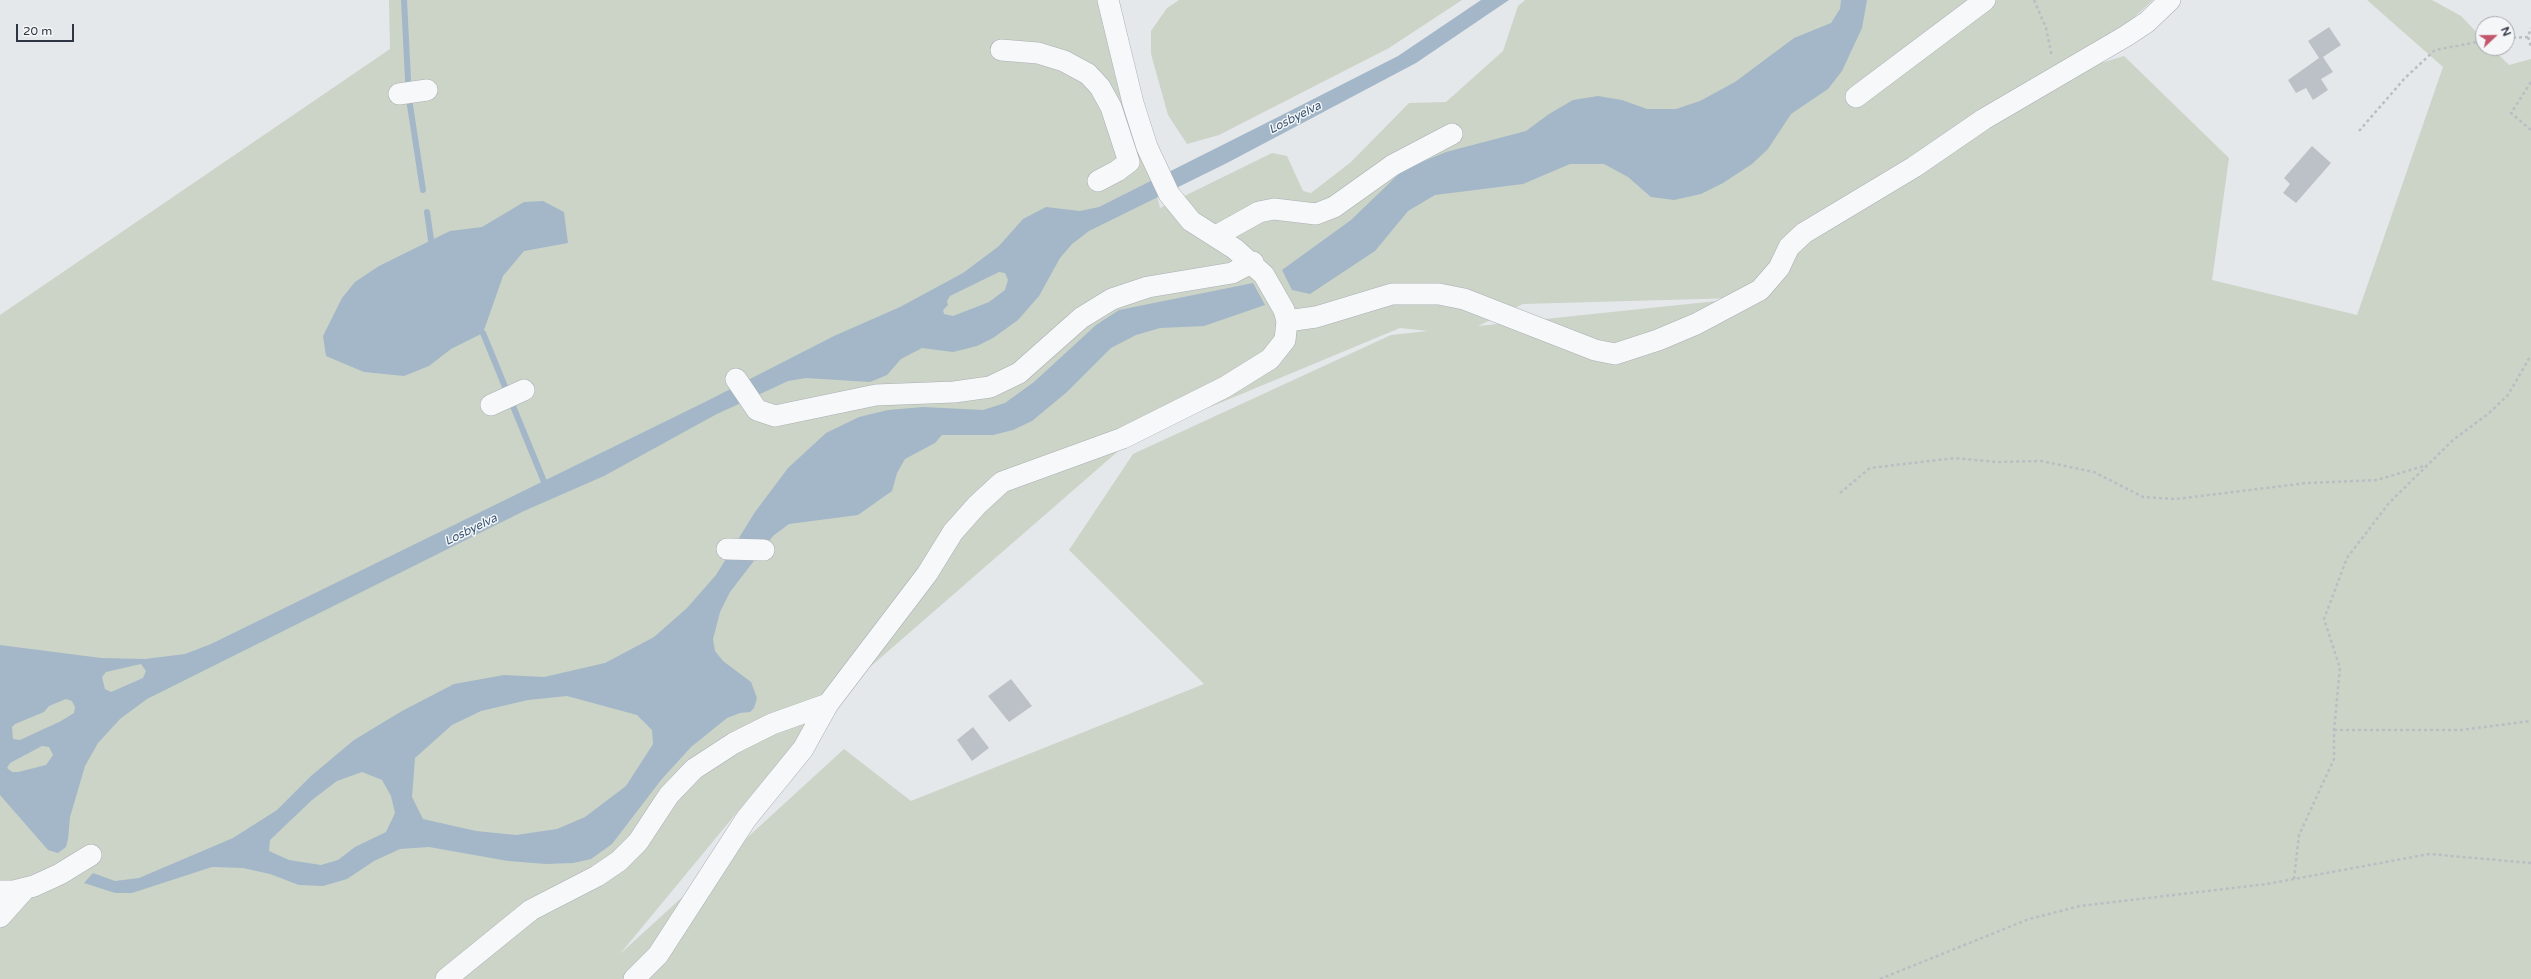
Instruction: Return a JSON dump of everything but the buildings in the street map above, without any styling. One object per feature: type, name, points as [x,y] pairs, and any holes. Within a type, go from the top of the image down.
[{"type":"street","points":[[634,979],[658,955],[746,819],[803,750],[828,704],[927,574],[954,532],[977,505],[1002,482],[1123,438],[1225,387],[1270,359],[1285,340],[1287,321],[1273,288],[1252,262],[1216,236],[1191,221],[1169,194],[1147,147],[1133,103],[1108,0]]},
{"type":"street","points":[[1856,97],[1985,0]]},
{"type":"street","points":[[1287,321],[1316,316],[1392,294],[1439,294],[1464,299],[1595,350],[1615,354],[1630,350],[1696,324],[1760,290],[1780,268],[1789,247],[1804,233],[1886,184],[1984,119],[2126,36],[2147,22],[2170,0]]},
{"type":"street","points":[[1001,50],[1038,53],[1064,61],[1088,74],[1100,87],[1111,107],[1129,162]]},
{"type":"street","points":[[399,94],[427,90]]},
{"type":"street","points":[[1216,236],[1259,212],[1274,209],[1316,214],[1334,208],[1393,165],[1452,134]]},
{"type":"street","points":[[1098,181],[1117,171],[1147,147]]},
{"type":"street","points":[[736,379],[753,406],[762,413],[775,416],[876,395],[954,392],[990,387],[1020,373],[1081,318],[1112,298],[1148,287],[1232,273],[1252,262]]},
{"type":"street","points":[[490,405],[524,390]]},
{"type":"street","points":[[726,549],[764,550]]},
{"type":"street","points":[[446,979],[531,910],[597,876],[618,861],[638,842],[669,795],[694,769],[740,740],[772,724],[828,704]]},
{"type":"street","points":[[0,891],[25,888],[60,874],[91,855]]},
{"type":"street","points":[[0,917],[25,888]]},
{"type":"path","points":[[2034,0],[2046,28],[2056,76]]},
{"type":"path","points":[[2531,28],[2528,37],[2531,47]]},
{"type":"path","points":[[2515,38],[2528,37]]},
{"type":"path","points":[[2358,131],[2405,78],[2435,50],[2475,43]]},
{"type":"path","points":[[2531,82],[2511,113],[2531,130]]},
{"type":"path","points":[[2294,879],[2299,835],[2334,759],[2334,730],[2340,668],[2324,619],[2347,558],[2388,503],[2453,440],[2488,414],[2508,395],[2531,354]]},
{"type":"path","points":[[1840,493],[1870,468],[1955,458],[1996,462],[2041,461],[2094,472],[2143,497],[2176,499],[2307,483],[2377,480],[2428,464]]},
{"type":"path","points":[[2334,730],[2461,730],[2531,721]]},
{"type":"path","points":[[1880,979],[2029,919],[2080,906],[2294,879],[2429,854],[2531,863]]},
{"type":"shaded area","points":[[389,0],[1112,0],[1160,208],[1272,153],[1287,156],[1303,191],[1311,193],[1351,162],[1409,103],[1446,102],[1503,51],[1518,6],[1525,0],[2153,0],[2075,71],[2124,56],[2229,158],[2212,280],[2357,315],[2443,67],[2367,0],[2432,0],[2461,16],[2475,31],[2475,56],[2500,56],[2509,65],[2531,59],[2531,979],[0,979],[0,315],[390,49]],"holes":[[[1736,299],[1478,326],[1523,304]],[[1400,328],[1428,331],[1391,335],[1133,454],[1069,550],[1204,684],[911,801],[844,749],[620,954],[824,707],[1131,440]]]},
{"type":"shaded area","points":[[1179,0],[1462,0],[1389,48],[1219,135],[1187,144],[1168,115],[1151,54],[1151,31],[1167,8]]},
{"type":"water","name":"Losbyelva","points":[[1481,0],[1509,0],[1416,63],[1227,163],[1089,231],[1072,244],[1060,258],[1039,296],[1018,320],[993,338],[977,346],[953,352],[922,348],[901,359],[887,375],[870,382],[806,378],[788,381],[715,415],[604,476],[524,511],[147,699],[120,719],[98,743],[85,766],[70,817],[66,847],[58,853],[48,850],[0,795],[0,645],[101,658],[145,659],[185,654],[211,644],[707,401],[834,336],[900,307],[963,273],[999,246],[1023,219],[1046,207],[1080,211],[1099,207],[1398,56]],"holes":[[[999,272],[1005,273],[1008,280],[1005,290],[989,302],[953,316],[944,314],[943,310],[948,305],[947,301],[950,296]],[[141,664],[146,671],[143,678],[111,692],[105,689],[102,677],[106,672]],[[66,699],[72,701],[75,707],[74,713],[61,721],[20,740],[13,739],[12,727],[15,724],[44,712],[49,706]],[[42,746],[49,747],[53,755],[46,765],[18,772],[12,772],[7,768],[10,763]]]},
{"type":"water","points":[[1841,0],[1867,0],[1862,28],[1842,71],[1828,89],[1791,114],[1768,149],[1752,164],[1723,183],[1701,194],[1674,200],[1651,197],[1628,177],[1604,164],[1570,164],[1523,184],[1435,195],[1408,211],[1375,251],[1310,294],[1292,290],[1282,270],[1351,220],[1403,170],[1446,152],[1526,131],[1549,114],[1573,100],[1598,96],[1622,100],[1647,109],[1676,109],[1700,101],[1735,82],[1794,38],[1831,23],[1840,9]]},
{"type":"water","points":[[543,201],[564,212],[568,243],[524,251],[503,276],[483,333],[451,349],[429,366],[404,376],[364,372],[326,356],[323,336],[342,298],[355,282],[379,266],[450,231],[482,227],[524,202]]},
{"type":"water","points":[[1253,283],[1265,305],[1204,326],[1160,328],[1136,335],[1111,348],[1067,392],[1032,421],[1013,430],[993,435],[942,435],[935,443],[905,459],[897,473],[892,491],[858,515],[789,524],[773,536],[730,592],[720,612],[713,639],[715,651],[723,661],[751,682],[757,698],[754,708],[750,712],[740,713],[727,718],[691,747],[661,780],[612,844],[591,859],[573,863],[546,864],[508,861],[429,847],[400,849],[374,861],[347,879],[323,886],[299,885],[270,874],[243,868],[212,867],[132,893],[115,893],[84,883],[93,873],[115,881],[139,878],[233,838],[277,810],[311,776],[354,740],[402,711],[454,684],[504,675],[544,677],[605,663],[654,637],[687,608],[716,575],[755,512],[788,468],[826,433],[859,417],[888,410],[923,407],[983,410],[1005,403],[1034,382],[1096,325],[1119,310]],"holes":[[[567,696],[637,715],[652,730],[653,744],[626,786],[585,817],[557,829],[516,835],[476,831],[423,819],[412,797],[415,758],[452,725],[481,711],[528,700]],[[362,772],[382,780],[391,796],[395,813],[386,832],[355,847],[338,860],[321,865],[289,860],[269,851],[270,840],[312,800],[337,781]]]},
{"type":"waterway","points":[[404,0],[409,99],[423,190]]},
{"type":"waterway","points":[[427,212],[431,240]]},
{"type":"waterway","points":[[483,333],[547,489]]}]
